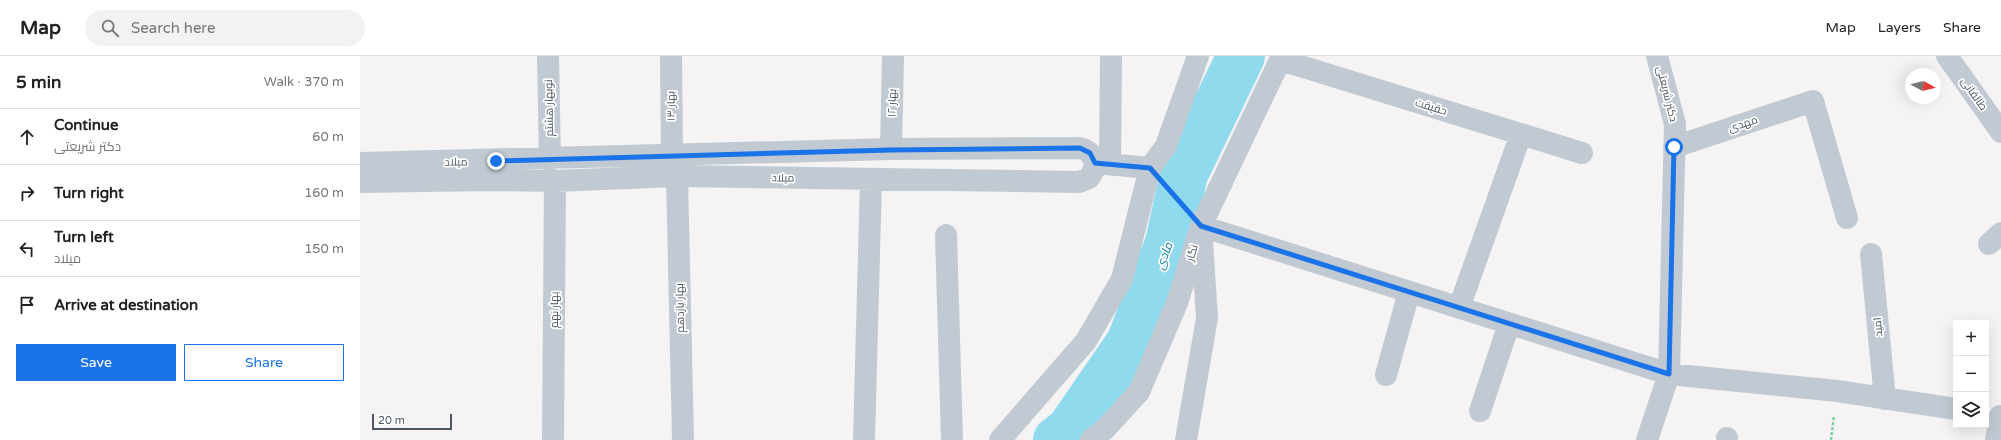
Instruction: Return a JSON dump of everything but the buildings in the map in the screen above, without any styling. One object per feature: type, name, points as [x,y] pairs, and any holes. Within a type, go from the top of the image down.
[{"type":"street","name":"نوبهار هشتم","points":[[548,56],[550,160]]},
{"type":"street","name":"بهار ۱۳","points":[[671,56],[675,166]]},
{"type":"street","name":"بهار ۱۲","points":[[891,150],[893,56]]},
{"type":"street","points":[[1095,159],[1111,56]]},
{"type":"street","points":[[1000,440],[1086,341],[1122,279],[1150,168],[1166,146],[1198,56]]},
{"type":"street","name":"دکتر شریعتی","points":[[1647,440],[1669,374],[1675,124],[1657,56]]},
{"type":"street","name":"طالقانی","points":[[1947,56],[2001,132]]},
{"type":"street","name":"حقیقت","points":[[1281,58],[1582,153]]},
{"type":"street","name":"نگار","points":[[1091,440],[1105,429],[1139,392],[1177,303],[1201,226],[1281,58]]},
{"type":"street","name":"مهدی","points":[[1674,147],[1813,101],[1847,218]]},
{"type":"street","points":[[1459,308],[1521,134]]},
{"type":"street","name":"میلاد","points":[[360,163],[488,170],[555,181],[675,166],[844,151],[891,150],[1095,159],[1150,168]]},
{"type":"street","points":[[844,151],[845,179]]},
{"type":"street","name":"میلاد","points":[[360,182],[488,170],[550,160],[675,166],[845,179],[1079,182],[1093,174],[1095,159]]},
{"type":"street","name":"بهار یازدهم","points":[[675,166],[684,440]]},
{"type":"street","points":[[864,440],[871,179]]},
{"type":"street","name":"بهار نهم","points":[[553,440],[555,181]]},
{"type":"street","points":[[1186,440],[1207,318],[1201,226],[1669,374],[1837,391],[1953,409]]},
{"type":"street","points":[[946,235],[952,440]]},
{"type":"street","name":"امید","points":[[1871,254],[1885,399]]},
{"type":"street","points":[[1386,375],[1409,292]]},
{"type":"street","points":[[1480,411],[1509,324]]},
{"type":"street","points":[[1996,415],[1996,440]]},
{"type":"path","points":[[1150,168],[1201,226]]},
{"type":"waterway","name":"مادی","points":[[1057,440],[1070,430],[1130,343],[1169,243],[1184,174],[1241,56]]},
{"type":"route","points":[[496,161],[891,150],[1080,148],[1090,153],[1094,158],[1095,163],[1150,168],[1201,226],[1669,374],[1674,147]]}]
